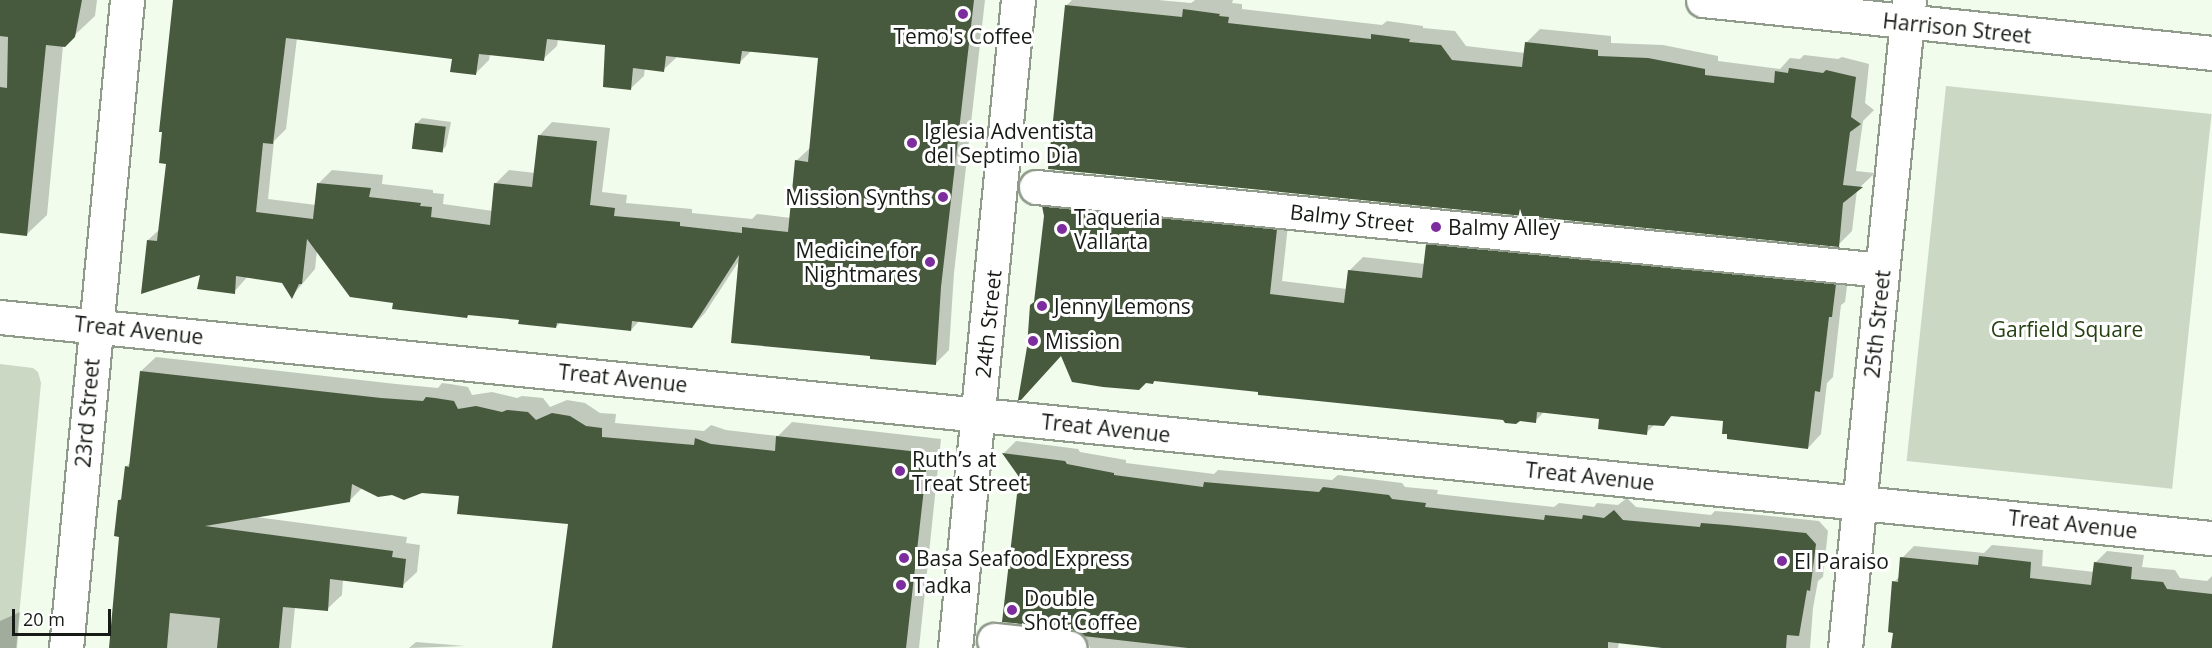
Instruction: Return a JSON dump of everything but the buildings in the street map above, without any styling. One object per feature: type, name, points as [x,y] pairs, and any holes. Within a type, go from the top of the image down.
[{"type":"street","name":"23rd Street","points":[[66,648],[127,0]]},
{"type":"street","name":"24th Street","points":[[955,648],[1018,0]]},
{"type":"street","name":"Harrison Street","points":[[1703,0],[1908,11],[2212,53]]},
{"type":"street","name":"25th Street","points":[[1845,648],[1908,11]]},
{"type":"street","name":"Balmy Street","points":[[1036,187],[1882,270]]},
{"type":"street","name":"Treat Avenue","points":[[0,317],[2212,538]]},
{"type":"street","points":[[994,640],[1070,648]]},
{"type":"green space","name":"Garfield Square","points":[[1946,86],[2212,114],[2172,489],[1907,461]]},
{"type":"green space","points":[[0,364],[33,368],[38,372],[41,383],[16,648],[0,648]]},
{"type":"place","name":"Temo's Coffee","points":[[963,14]]},
{"type":"place","name":"Iglesia Adventista del Septimo Dia","points":[[912,143]]},
{"type":"place","name":"Mission Synths","points":[[943,197]]},
{"type":"place","name":"Balmy Alley","points":[[1436,227]]},
{"type":"place","name":"Taqueria Vallarta","points":[[1062,229]]},
{"type":"place","name":"Medicine for Nightmares","points":[[930,262]]},
{"type":"place","name":"Jenny Lemons","points":[[1042,306]]},
{"type":"place","name":"Mission","points":[[1033,341]]},
{"type":"place","name":"Ruth’s at Treat Street","points":[[900,471]]},
{"type":"place","name":"Basa Seafood Express","points":[[904,558]]},
{"type":"place","name":"El Paraiso","points":[[1782,561]]},
{"type":"place","name":"Tadka","points":[[901,585]]},
{"type":"place","name":"Double Shot Coffee","points":[[1012,610]]}]
